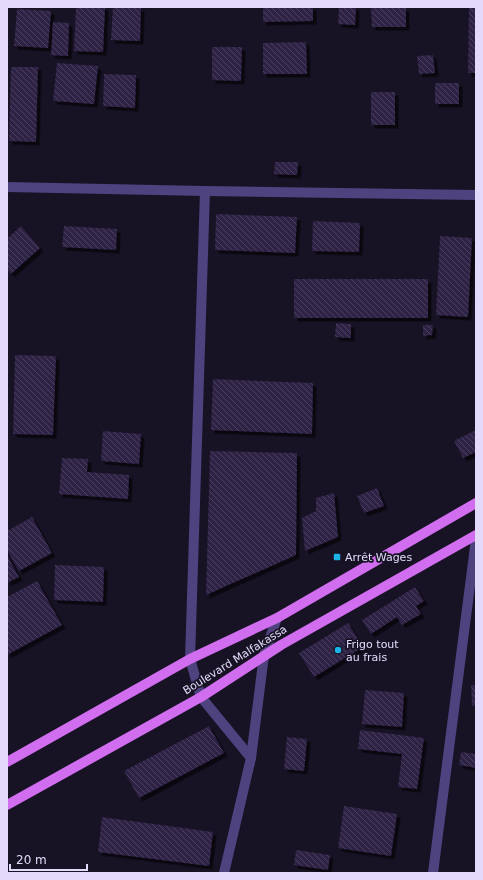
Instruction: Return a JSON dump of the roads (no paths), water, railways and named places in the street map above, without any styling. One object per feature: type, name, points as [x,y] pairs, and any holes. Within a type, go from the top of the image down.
[{"type":"main road","name":"Boulevard Malfakassa","points":[[7,762],[190,659],[277,618],[476,503]]},
{"type":"main road","name":"Boulevard Malfakassa","points":[[7,805],[201,697],[264,655],[476,535]]},
{"type":"street","points":[[7,187],[476,195]]},
{"type":"street","points":[[205,191],[190,659],[201,697],[251,758]]},
{"type":"street","points":[[433,873],[476,539]]},
{"type":"street","points":[[224,873],[251,758],[264,655],[277,618]]},
{"type":"place","name":"Arrêt Wages","points":[[337,557]]},
{"type":"place","name":"Frigo tout au frais","points":[[338,650]]}]
